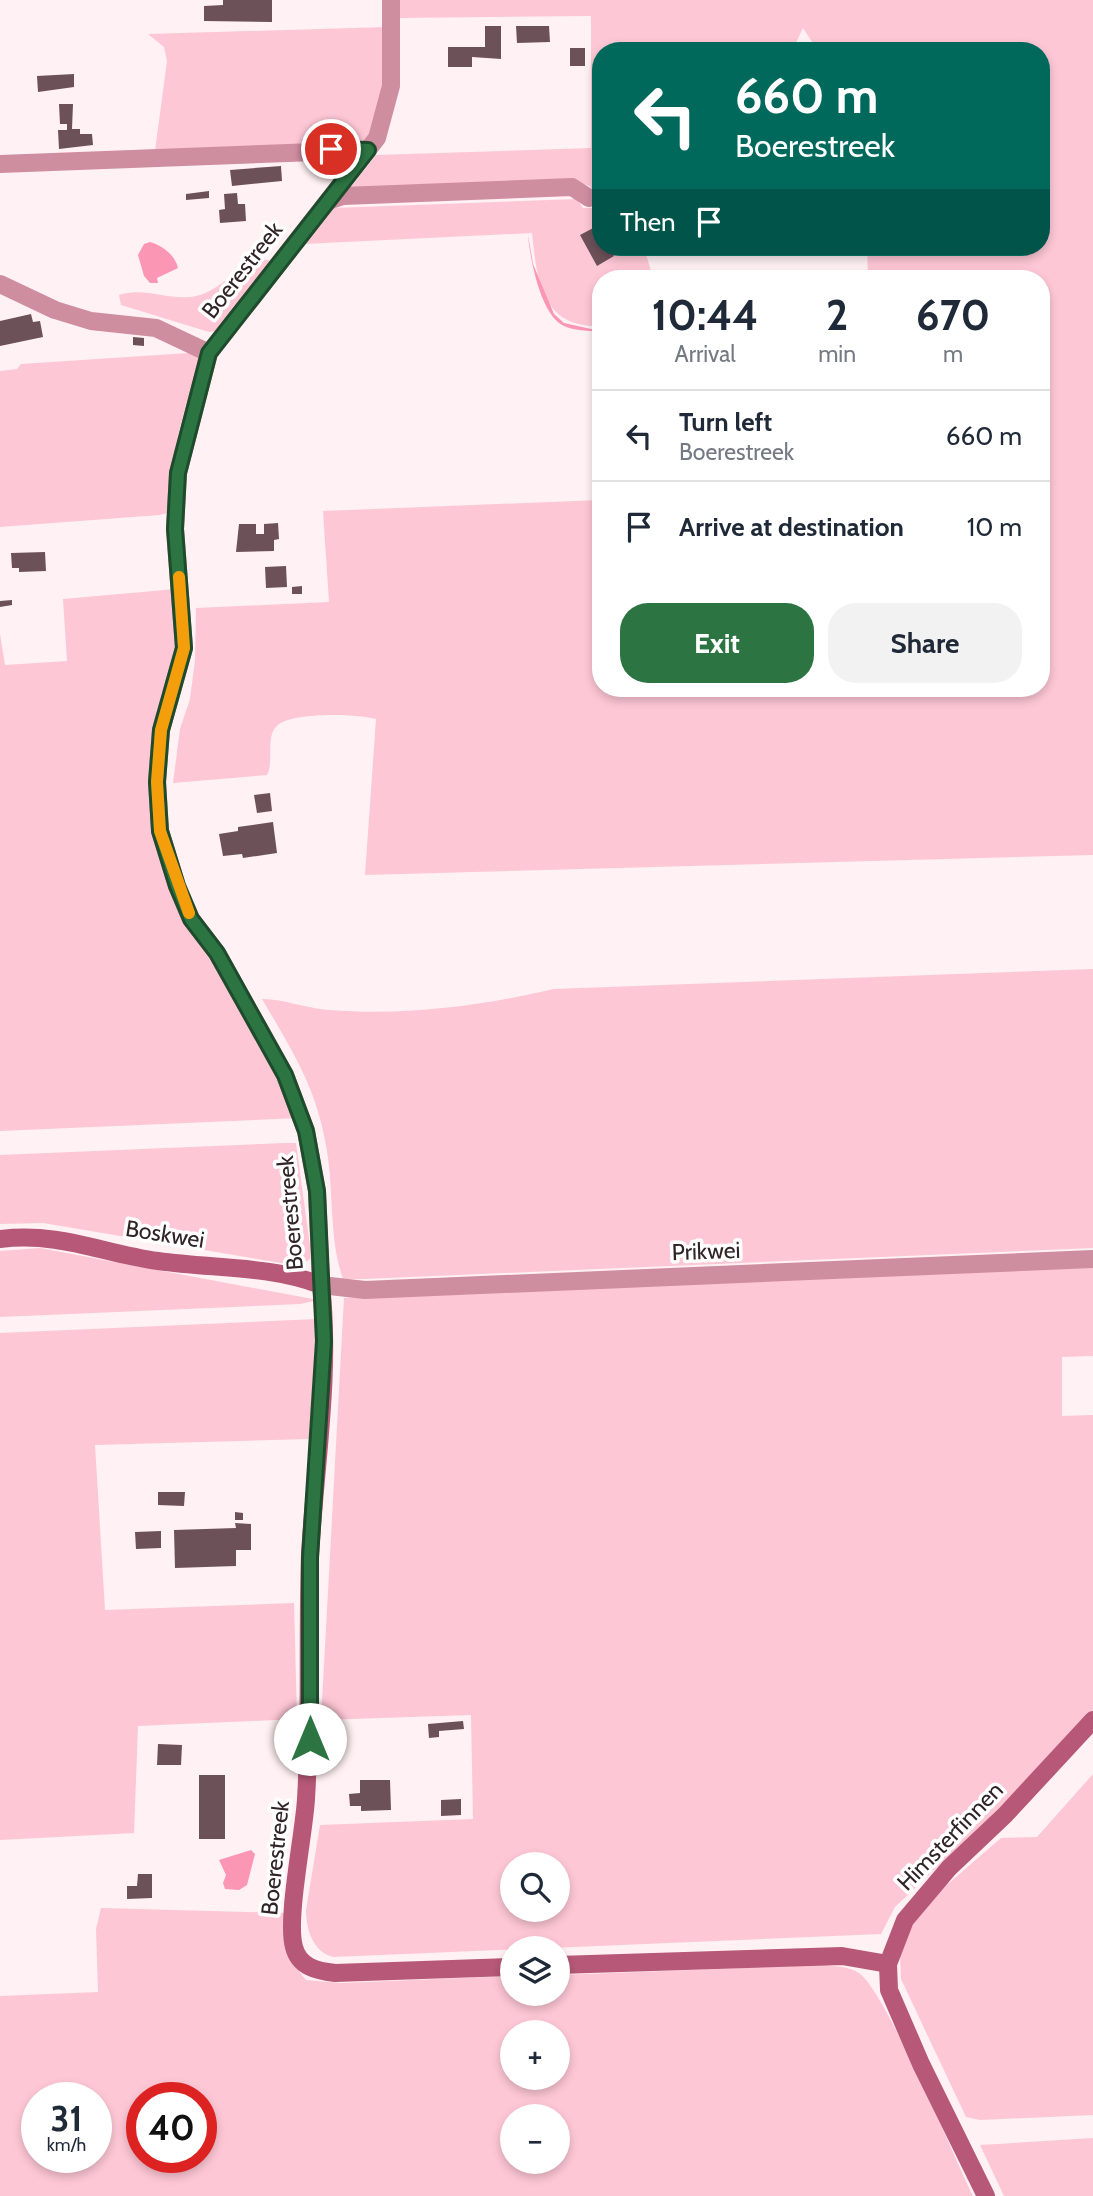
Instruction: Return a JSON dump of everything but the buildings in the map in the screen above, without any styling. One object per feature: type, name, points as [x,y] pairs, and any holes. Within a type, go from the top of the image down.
[{"type":"street","name":"Boerestreek","points":[[391,0],[391,86],[377,138],[209,353],[178,473],[175,529],[184,648],[161,730],[157,782],[160,831],[177,886],[191,919],[217,953],[285,1075],[306,1131],[317,1191],[324,1341],[309,1623],[310,1739],[293,1925],[294,1950],[307,1966],[318,1971],[335,1973],[500,1967]]},
{"type":"street","points":[[0,164],[368,150]]},
{"type":"street","points":[[328,201],[343,196],[572,187],[589,198]]},
{"type":"street","points":[[0,284],[55,310],[90,321],[156,328],[209,353]]},
{"type":"street","name":"Boskwei","points":[[0,1239],[67,1240],[154,1261],[259,1269],[321,1285]]},
{"type":"street","name":"Prikwei","points":[[321,1285],[365,1290],[1093,1259]]},
{"type":"street","name":"Himsterfinnen","points":[[986,2196],[921,2064],[889,1990],[888,1964],[905,1920],[949,1868],[1005,1815],[1093,1720]]},
{"type":"street","points":[[570,1965],[842,1956],[888,1964]]},
{"type":"shaded area","points":[[398,0],[1093,0],[1093,855],[365,875],[376,719],[354,716],[307,716],[282,723],[272,733],[267,775],[173,783],[180,729],[190,699],[195,660],[196,608],[329,602],[323,511],[592,500],[592,697],[1050,697],[1050,270],[868,270],[867,256],[1050,256],[1050,42],[812,42],[803,28],[796,42],[592,42],[592,190],[590,186],[583,184],[347,192],[376,155],[591,148],[591,16],[398,18]]},
{"type":"shaded area","points":[[386,27],[385,112],[368,143],[155,151],[167,61],[164,47],[148,34]]},
{"type":"shaded area","points":[[577,199],[583,208],[592,208],[592,256],[647,256],[651,270],[592,270],[592,326],[581,325],[554,310],[546,298],[540,284],[532,233],[304,244],[333,208]]},
{"type":"shaded area","points":[[528,235],[533,264],[554,314],[564,323],[592,331],[571,328],[554,318],[542,297],[531,257]]},
{"type":"shaded area","points":[[150,242],[168,252],[178,268],[157,278],[158,283],[150,283],[144,276],[138,255],[144,244]]},
{"type":"shaded area","points":[[255,258],[273,261],[218,331],[209,332],[121,305],[119,295],[128,293],[180,297],[200,295],[217,287]]},
{"type":"shaded area","points":[[204,352],[184,411],[175,450],[171,512],[0,527],[0,371],[17,369],[21,364]]},
{"type":"shaded area","points":[[176,589],[180,655],[152,833],[162,868],[176,896],[300,1118],[0,1131],[0,634],[5,665],[67,661],[63,599]]},
{"type":"shaded area","points":[[1093,969],[1093,1248],[364,1279],[343,1279],[334,1232],[327,1151],[317,1108],[302,1071],[262,999],[321,1009],[387,1012],[471,1005],[554,989]]},
{"type":"shaded area","points":[[296,1143],[310,1246],[310,1259],[299,1266],[43,1223],[0,1224],[0,1155]]},
{"type":"shaded area","points":[[40,1248],[318,1300],[300,1304],[0,1317],[0,1251]]},
{"type":"shaded area","points":[[1093,1265],[1093,1356],[1062,1357],[1062,1416],[1093,1415],[1093,1710],[1047,1763],[895,1907],[881,1934],[570,1947],[570,1936],[500,1936],[500,1950],[333,1957],[316,1945],[309,1932],[306,1917],[320,1825],[473,1819],[471,1715],[321,1720],[344,1298]]},
{"type":"shaded area","points":[[317,1319],[309,1439],[95,1445],[105,1610],[294,1603],[297,1719],[138,1726],[134,1833],[0,1840],[0,1333]]},
{"type":"shaded area","points":[[1093,1774],[1093,2115],[980,2120],[966,2117],[901,1979],[900,1953],[909,1925],[926,1903],[1001,1838],[1037,1837]]},
{"type":"shaded area","points":[[251,1850],[255,1854],[247,1885],[239,1890],[225,1889],[223,1883],[226,1875],[219,1860]]},
{"type":"shaded area","points":[[101,1908],[288,1913],[293,1957],[306,1980],[341,1983],[500,1977],[500,2006],[570,2006],[570,1975],[822,1965],[851,1969],[859,1973],[871,1986],[886,2010],[973,2196],[0,2196],[0,1996],[98,1992],[96,1929]]},
{"type":"shaded area","points":[[1093,2138],[1093,2196],[1004,2196],[980,2145]]},
{"type":"slow traffic","points":[[179,577],[184,648],[161,730],[157,782],[160,831],[177,886],[189,913]]},
{"type":"route","points":[[310,1739],[310,1558],[324,1341],[317,1191],[306,1131],[285,1075],[217,953],[191,919],[177,886],[160,831],[157,782],[161,730],[184,648],[175,529],[178,473],[209,353],[368,150],[331,149]]}]
